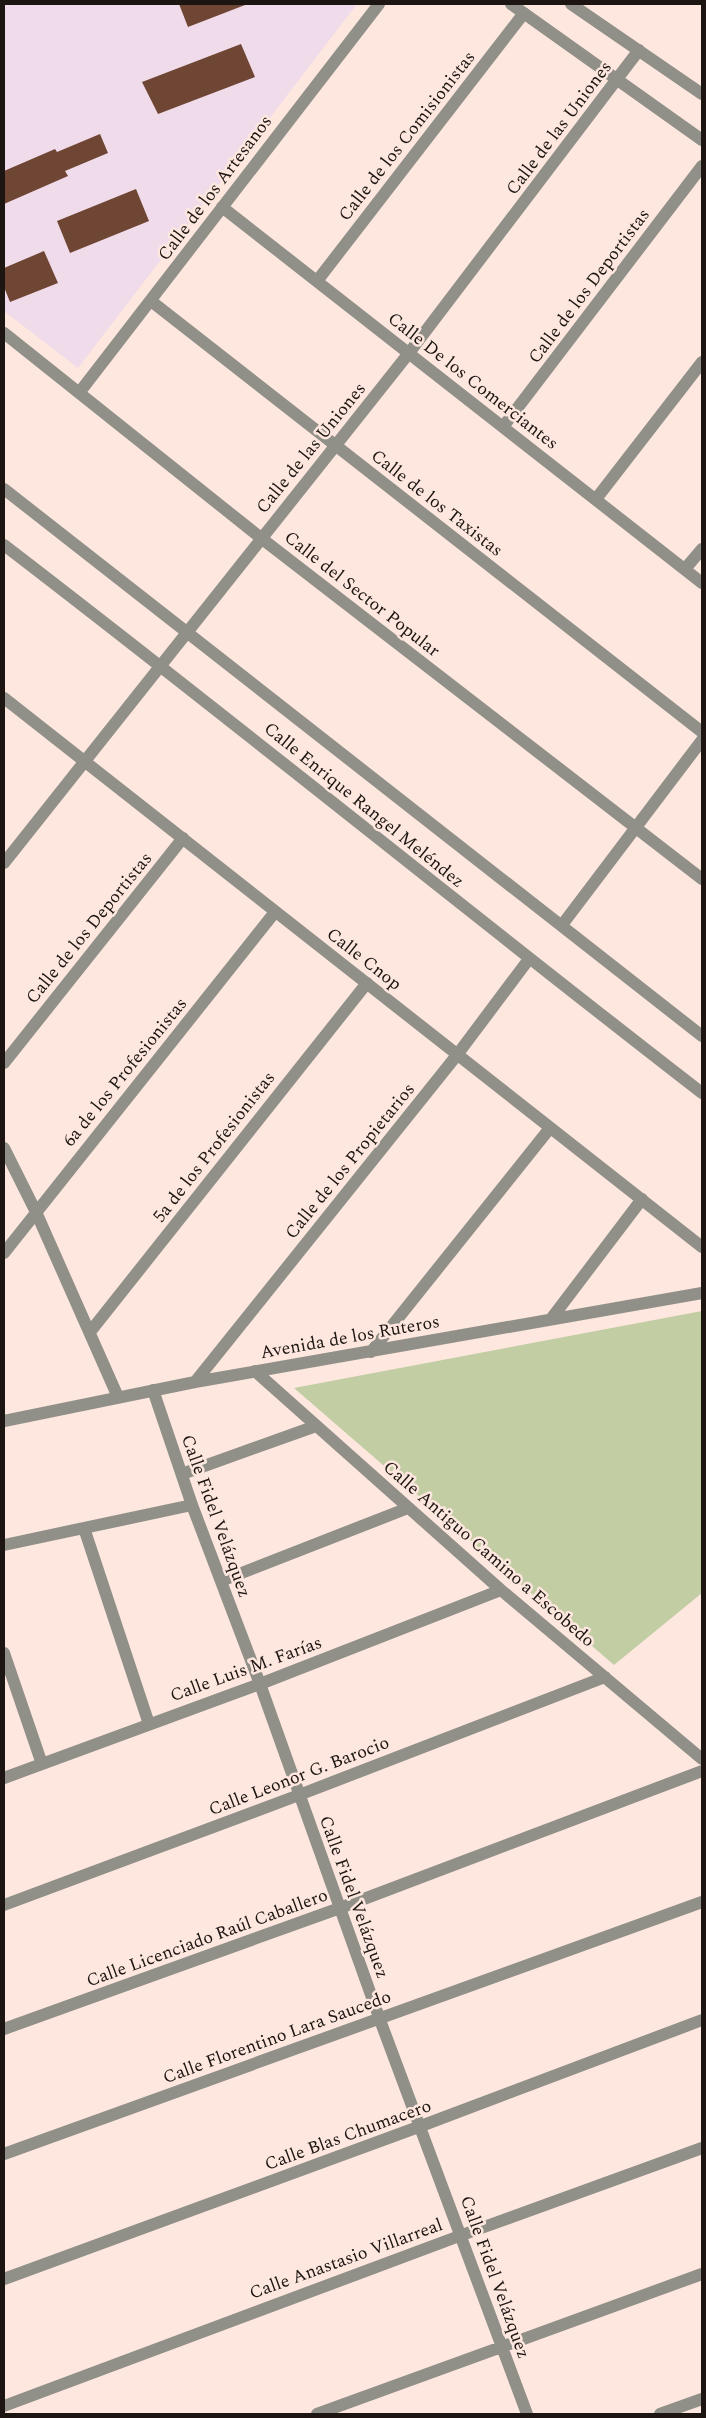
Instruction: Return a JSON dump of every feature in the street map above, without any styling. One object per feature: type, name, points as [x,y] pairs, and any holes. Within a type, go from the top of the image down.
[{"type":"street","name":"Calle de los Artesanos","points":[[79,392],[379,4]]},
{"type":"street","points":[[511,4],[702,140]]},
{"type":"street","points":[[571,4],[702,94]]},
{"type":"street","name":"Calle de los Comisionistas","points":[[317,281],[524,13]]},
{"type":"street","name":"Calle de las Uniones","points":[[6,856],[161,665],[409,353],[639,50]]},
{"type":"street","name":"Calle de los Deportistas","points":[[503,427],[702,166]]},
{"type":"street","name":"Calle De los Comerciantes","points":[[222,207],[702,583]]},
{"type":"street","name":"Calle de los Taxistas","points":[[151,301],[702,732]]},
{"type":"street","name":"Calle del Sector Popular","points":[[4,333],[261,538],[702,879]]},
{"type":"street","points":[[596,500],[702,362]]},
{"type":"street","name":"Calle Enrique Rangel Meléndez","points":[[4,489],[702,1036]]},
{"type":"street","name":"Calle Enrique Rangel Meléndez","points":[[4,545],[161,665],[529,959],[702,1093]]},
{"type":"street","points":[[685,569],[702,549]]},
{"type":"street","name":"Calle Cnop","points":[[4,698],[702,1247]]},
{"type":"street","points":[[562,925],[702,740]]},
{"type":"street","name":"Calle de los Deportistas","points":[[4,1063],[184,838]]},
{"type":"street","name":"6a de los Profesionistas","points":[[4,1253],[275,912]]},
{"type":"street","name":"Calle de los Propietarios","points":[[195,1382],[457,1055],[529,959]]},
{"type":"street","name":"5a de los Profesionistas","points":[[90,1332],[366,983]]},
{"type":"street","points":[[370,1352],[550,1128]]},
{"type":"street","points":[[4,1148],[36,1212],[118,1397]]},
{"type":"street","points":[[551,1319],[642,1199]]},
{"type":"street","name":"Avenida de los Ruteros","points":[[4,1421],[254,1371],[702,1293]]},
{"type":"street","name":"Calle Antiguo Camino a Escobedo","points":[[254,1371],[501,1590],[702,1760]]},
{"type":"street","name":"Calle Fidel Velázquez","points":[[154,1390],[192,1505],[260,1684],[380,2020],[462,2235],[527,2414]]},
{"type":"street","points":[[182,1474],[316,1426]]},
{"type":"street","points":[[4,1545],[192,1505]]},
{"type":"street","points":[[221,1581],[408,1508]]},
{"type":"street","points":[[84,1528],[149,1724]]},
{"type":"street","name":"Calle Luis M. Farías","points":[[4,1778],[260,1684],[501,1590]]},
{"type":"street","points":[[4,1653],[42,1764]]},
{"type":"street","name":"Calle Leonor G. Barocio","points":[[4,1905],[299,1795],[605,1676]]},
{"type":"street","name":"Calle Licenciado Raúl Caballero","points":[[4,2029],[340,1908],[702,1771]]},
{"type":"street","name":"Calle Florentino Lara Saucedo","points":[[4,2154],[380,2020],[702,1902]]},
{"type":"street","name":"Calle Blas Chumacero","points":[[4,2279],[421,2126],[702,2020]]},
{"type":"street","name":"Calle Anastasio Villarreal","points":[[4,2406],[462,2235],[702,2148]]},
{"type":"street","points":[[317,2414],[702,2274]]},
{"type":"street","points":[[660,2414],[702,2399]]},
{"type":"shaded area","points":[[4,4],[357,4],[78,368],[4,311]]},
{"type":"green space","points":[[702,1311],[702,1593],[614,1665],[294,1388]]},
{"type":"building","points":[[179,4],[245,4],[245,5],[188,27]]},
{"type":"building","points":[[241,44],[255,77],[158,114],[142,82]]},
{"type":"building","points":[[100,134],[108,153],[65,171],[68,176],[4,204],[4,171],[55,149],[57,152]]},
{"type":"building","points":[[136,189],[149,221],[70,253],[57,221]]},
{"type":"building","points":[[44,251],[58,283],[10,302],[4,287],[4,268]]}]
